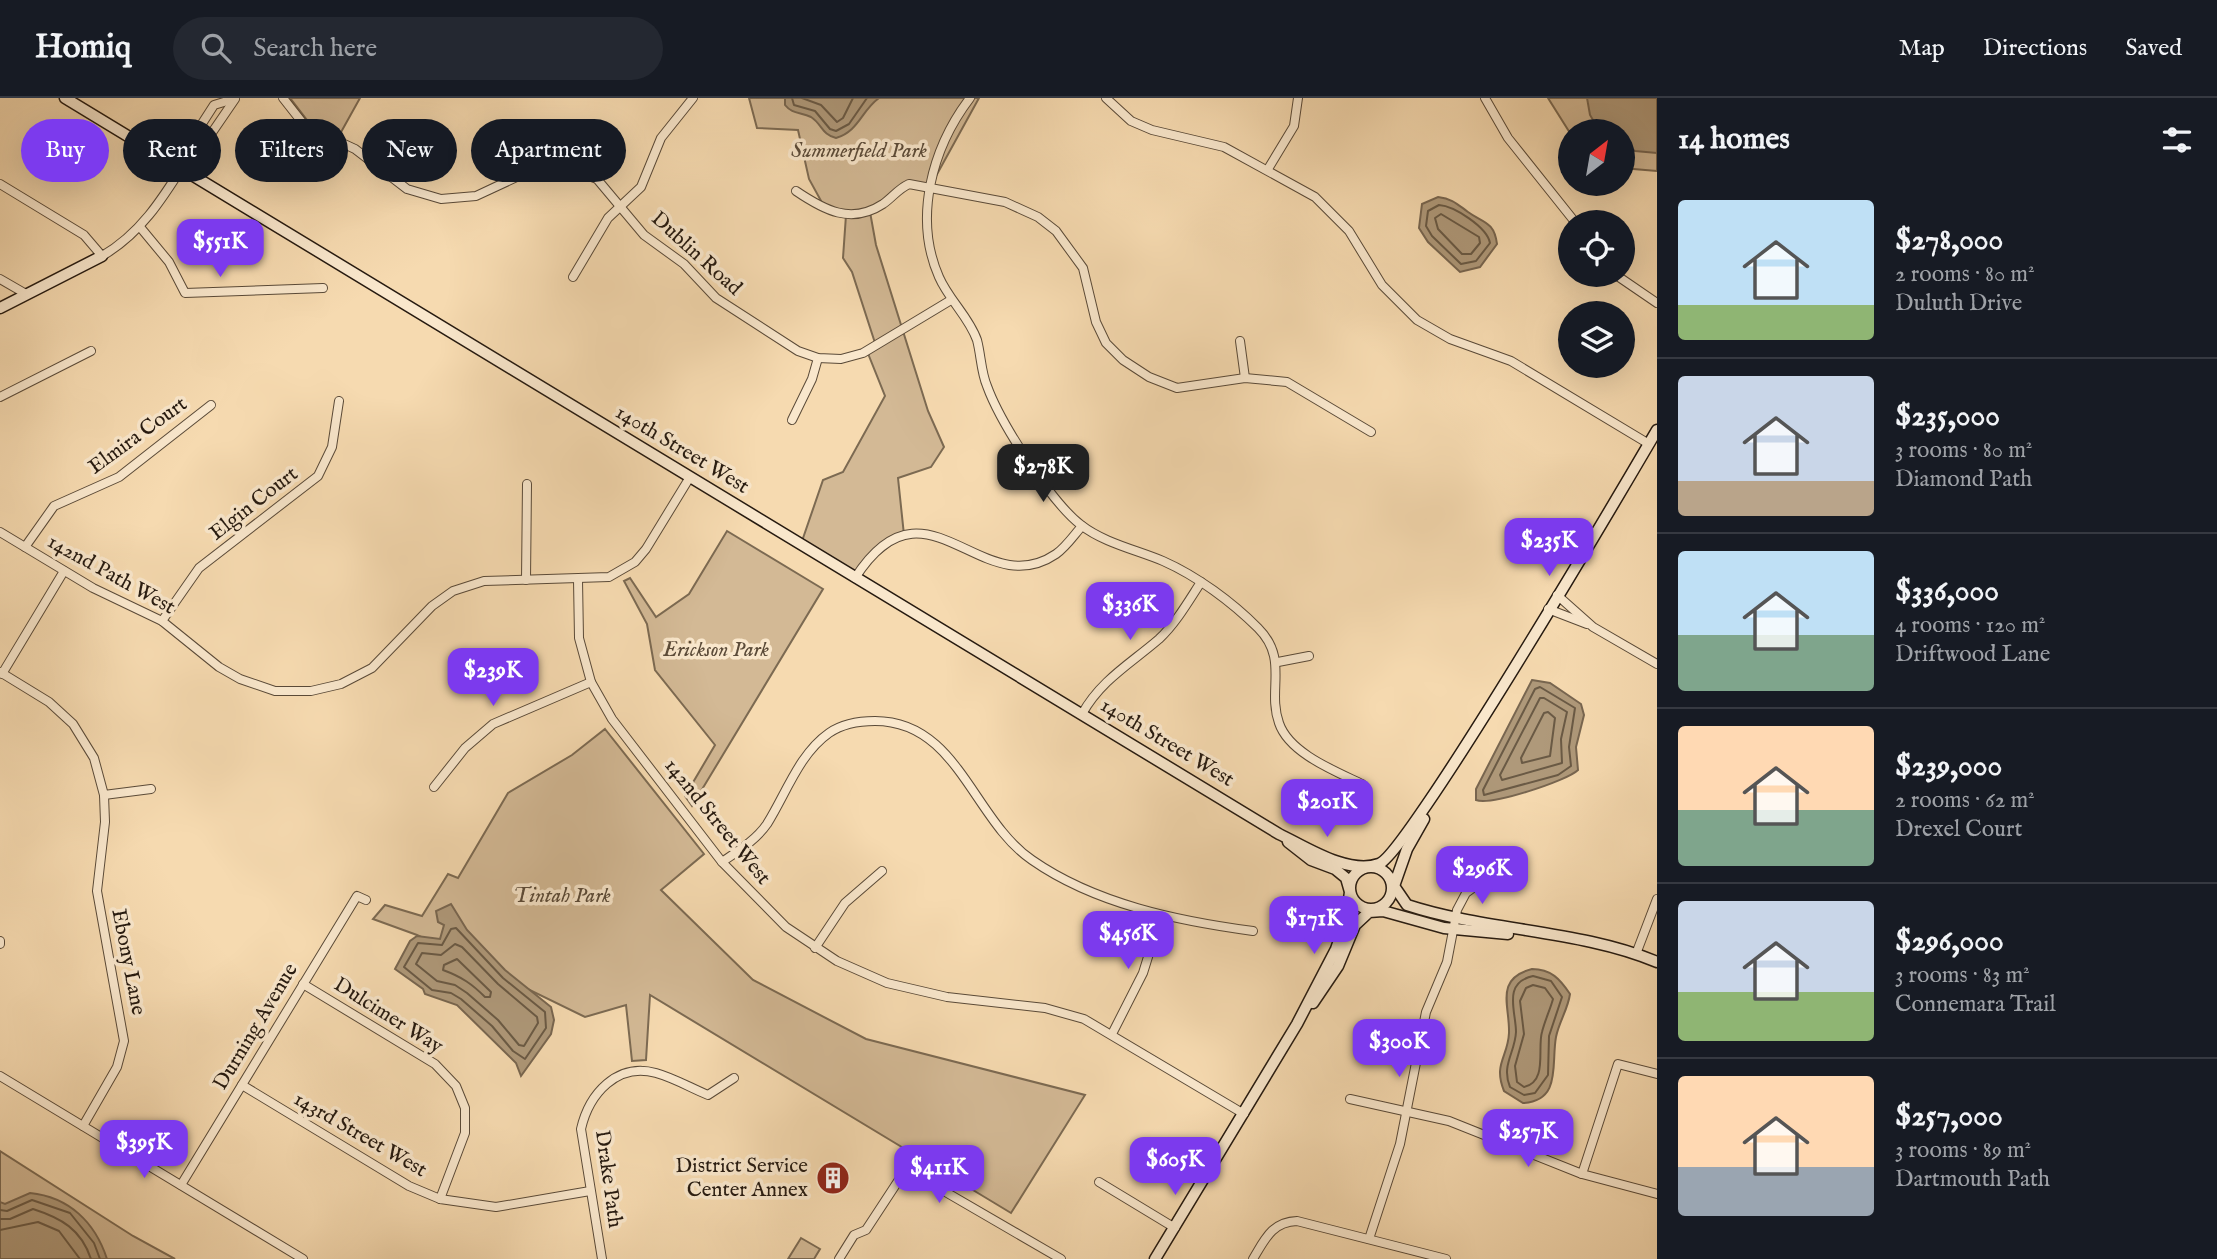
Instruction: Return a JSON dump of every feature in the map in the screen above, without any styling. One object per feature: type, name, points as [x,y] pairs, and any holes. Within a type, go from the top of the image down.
[{"type":"street","name":"140th Street West","points":[[65,98],[123,134]]},
{"type":"street","points":[[205,119],[214,105],[236,98]]},
{"type":"street","points":[[221,120],[236,98]]},
{"type":"street","name":"Dublin Road","points":[[283,98],[305,126],[355,149],[407,189],[441,199],[476,196],[536,168],[568,168],[597,180],[643,235],[684,264],[730,309],[798,351],[818,358],[841,359],[863,353],[951,300]]},
{"type":"street","points":[[573,277],[608,218],[642,187],[661,138],[693,98]]},
{"type":"street","points":[[970,98],[946,136],[930,187],[927,217],[929,247],[951,300],[972,326],[985,384],[998,413],[1060,505],[1082,526],[1166,562],[1200,582],[1261,630],[1278,662],[1275,707],[1279,725],[1293,743],[1362,784]]},
{"type":"street","points":[[1106,98],[1131,121],[1152,130],[1224,147],[1268,169],[1334,212],[1349,231],[1381,285],[1417,320],[1450,339],[1511,361],[1649,444]]},
{"type":"street","points":[[1268,169],[1294,126],[1298,98]]},
{"type":"street","points":[[1485,98],[1508,138],[1565,210]]},
{"type":"street","points":[[0,308],[102,256],[140,227],[172,182]]},
{"type":"street","name":"140th Street West","points":[[202,182],[1279,834],[1339,861],[1367,867]]},
{"type":"street","points":[[0,184],[85,235],[102,256]]},
{"type":"street","points":[[796,191],[820,207],[851,216],[870,212],[909,184],[1005,202],[1038,217],[1056,231],[1083,268],[1096,322],[1106,343],[1123,360],[1149,377],[1177,388],[1245,378],[1287,382],[1371,432]]},
{"type":"street","points":[[140,227],[169,262],[186,293],[323,288]]},
{"type":"street","points":[[0,279],[26,295]]},
{"type":"street","points":[[1634,287],[1657,303]]},
{"type":"street","points":[[1240,341],[1245,378]]},
{"type":"street","points":[[0,397],[91,351]]},
{"type":"street","points":[[792,420],[812,379],[818,358]]},
{"type":"street","name":"Elgin Court","points":[[162,621],[199,568],[318,476],[332,447],[339,401]]},
{"type":"street","name":"Elmira Court","points":[[25,547],[54,506],[119,477],[211,405]]},
{"type":"street","points":[[1297,1024],[1338,966],[1355,925],[1367,913],[1385,904],[1407,849],[1476,728],[1657,430]]},
{"type":"street","name":"142nd Path West","points":[[0,532],[64,572],[162,621],[219,667],[240,680],[275,691],[311,691],[341,684],[372,668],[432,606],[453,591],[484,581],[609,577],[635,562],[690,477]]},
{"type":"street","points":[[526,580],[527,484]]},
{"type":"street","points":[[855,578],[873,551],[898,536],[928,535],[998,563],[1014,566],[1030,564],[1052,556],[1082,526]]},
{"type":"street","points":[[1,673],[64,572]]},
{"type":"street","name":"142nd Street West","points":[[578,580],[579,638],[591,682],[611,719],[722,862],[761,905],[815,948],[866,975],[898,986],[947,997],[1063,1012],[1084,1018],[1244,1114]]},
{"type":"street","points":[[1082,714],[1102,684],[1160,638],[1177,618],[1200,582]]},
{"type":"street","points":[[1557,595],[1592,626]]},
{"type":"street","points":[[1548,608],[1592,626],[1657,664]]},
{"type":"street","points":[[1278,662],[1309,656]]},
{"type":"street","name":"Ebony Lane","points":[[1,673],[49,702],[73,724],[94,758],[104,794],[105,822],[97,866],[97,891],[124,1041],[117,1068],[83,1126]]},
{"type":"street","points":[[434,787],[465,748],[493,724],[517,711],[591,682]]},
{"type":"street","points":[[722,862],[765,826],[809,752],[829,733],[852,724],[889,721],[924,733],[946,752],[1000,830],[1029,859],[1065,880],[1161,915],[1253,931]]},
{"type":"street","points":[[1155,1259],[1297,1024],[1346,921],[1354,875],[1385,861],[1397,848],[1476,728]]},
{"type":"street","points":[[104,794],[151,789]]},
{"type":"street","name":"140th Street West","points":[[1279,834],[1311,860],[1340,873],[1346,878],[1350,892]]},
{"type":"street","points":[[1367,867],[1384,871],[1407,905],[1453,922]]},
{"type":"street","points":[[815,948],[845,903],[882,870]]},
{"type":"street","points":[[1369,1239],[1379,1200],[1400,1144],[1426,1012],[1447,962],[1453,922],[1466,893],[1488,877],[1504,872]]},
{"type":"street","points":[[1350,892],[1359,906],[1375,910],[1556,938],[1636,954],[1657,962]]},
{"type":"street","name":"Durning Avenue","points":[[181,1185],[357,895],[366,900]]},
{"type":"street","points":[[1636,954],[1657,899]]},
{"type":"street","points":[[1112,1034],[1143,973],[1161,915]]},
{"type":"street","name":"Dulcimer Way","points":[[303,984],[435,1064],[456,1086],[465,1108],[465,1133],[440,1199]]},
{"type":"street","points":[[1582,1174],[1618,1064],[1657,1074]]},
{"type":"street","name":"Drake Path","points":[[602,1259],[581,1129],[585,1109],[597,1091],[617,1076],[637,1071],[656,1073],[708,1096],[734,1078]]},
{"type":"street","points":[[0,1076],[303,1259]]},
{"type":"street","name":"143rd Street West","points":[[242,1085],[409,1186],[440,1199],[496,1207],[590,1191]]},
{"type":"street","points":[[1350,1099],[1449,1121],[1582,1174],[1657,1194]]},
{"type":"street","points":[[839,1259],[854,1235],[866,1230],[906,1169],[1060,1259]]},
{"type":"street","points":[[1099,1182],[1175,1228]]},
{"type":"street","points":[[1252,1259],[1269,1232],[1283,1222],[1297,1221],[1369,1239],[1414,1255],[1446,1259]]},
{"type":"green space","points":[[290,98],[360,98],[348,120],[306,119]]},
{"type":"green space","name":"Summerfield Park","points":[[749,98],[979,98],[930,187],[909,184],[870,212],[876,245],[928,411],[944,447],[931,467],[898,478],[904,535],[862,567],[855,578],[801,544],[823,480],[843,472],[885,396],[867,351],[876,346],[852,272],[843,258],[846,215],[826,210],[809,179],[798,130],[757,128]]},
{"type":"green space","points":[[1548,98],[1657,98],[1657,171],[1635,169],[1635,119],[1561,119]]},
{"type":"green space","name":"Erickson Park","points":[[727,531],[823,589],[692,806],[685,796],[715,745],[655,670],[647,624],[624,581],[630,578],[656,617],[689,594]]},
{"type":"green space","name":"Tintah Park","points":[[605,729],[704,854],[661,890],[753,980],[866,1039],[1085,1095],[1011,1213],[650,995],[646,1060],[632,1061],[626,1005],[585,1017],[417,935],[373,919],[385,905],[422,916],[448,874],[458,878],[508,793],[572,755]]},
{"type":"green space","points":[[0,1151],[133,1236],[175,1259],[0,1259]]},
{"type":"green space","points":[[801,1238],[820,1249],[814,1259],[788,1259]]},
{"type":"water","points":[[785,98],[879,98],[850,131],[836,138],[811,117],[788,108]]},
{"type":"water","points":[[1587,98],[1657,98],[1657,153],[1635,151],[1635,119],[1592,119]]},
{"type":"water","points":[[1438,197],[1455,202],[1487,224],[1496,236],[1497,244],[1480,267],[1460,272],[1428,242],[1419,228],[1422,204]]},
{"type":"water","points":[[1532,680],[1550,683],[1581,704],[1584,715],[1576,747],[1578,770],[1528,791],[1496,799],[1476,800],[1476,789]]},
{"type":"water","points":[[451,904],[467,930],[505,970],[551,1007],[554,1020],[551,1034],[521,1076],[516,1063],[457,1005],[425,994],[423,989],[395,969],[410,941],[417,936],[440,939],[444,925],[438,922],[436,911]]},
{"type":"water","points":[[1532,969],[1554,976],[1570,994],[1556,1037],[1554,1069],[1549,1088],[1544,1096],[1523,1103],[1504,1091],[1500,1067],[1509,1033],[1508,987],[1513,979]]},
{"type":"water","points":[[30,1193],[57,1200],[79,1214],[95,1234],[107,1259],[0,1259],[0,1202],[5,1204]]},
{"type":"place","name":"District Service Center Annex","points":[[833,1178]]}]
